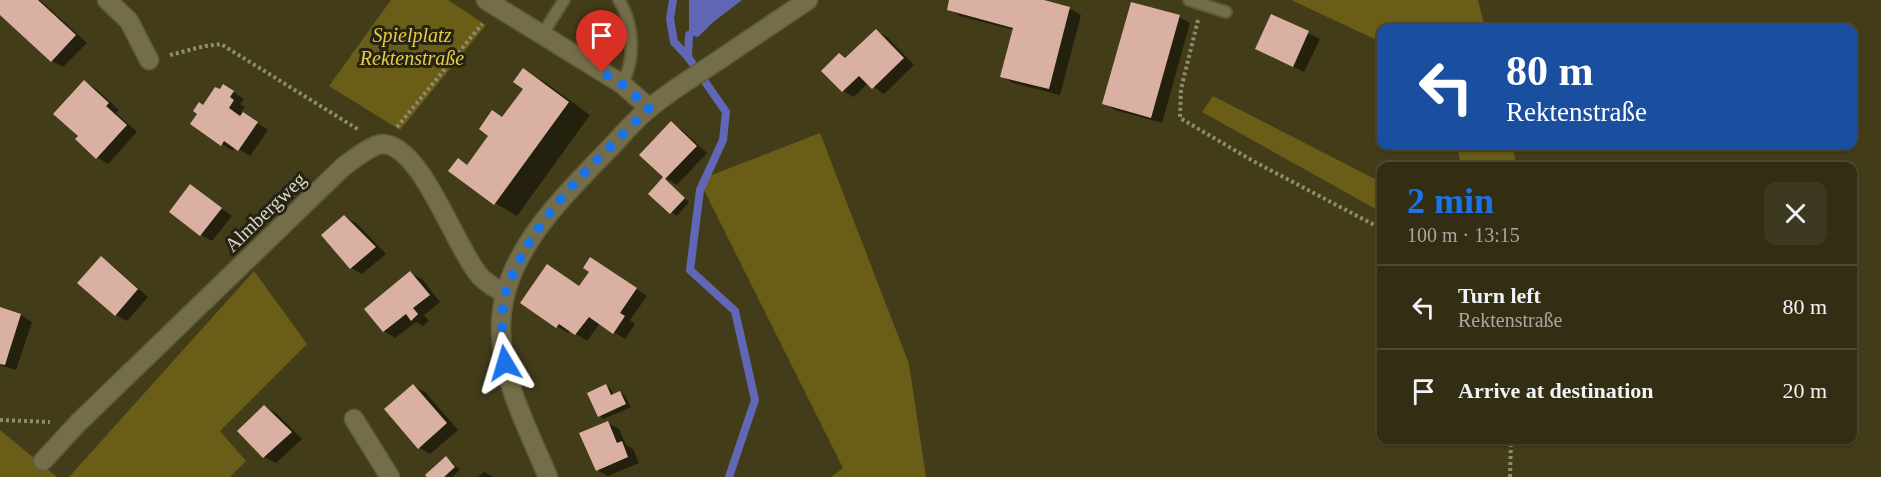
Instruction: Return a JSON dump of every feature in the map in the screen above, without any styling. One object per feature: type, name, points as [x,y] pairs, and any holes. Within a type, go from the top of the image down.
[{"type":"street","points":[[107,0],[129,21],[149,60]]},
{"type":"street","points":[[548,477],[505,363],[501,331],[505,294],[516,266],[530,241],[562,198],[649,108],[808,0]]},
{"type":"street","points":[[486,9],[542,35],[622,84],[649,108]]},
{"type":"street","points":[[381,144],[391,146],[412,161],[435,196],[464,253],[480,276],[505,294]]},
{"type":"street","name":"Almbergweg","points":[[43,460],[78,423],[344,166],[364,152],[381,144]]},
{"type":"street","points":[[354,419],[390,477]]},
{"type":"lane","points":[[542,35],[564,0]]},
{"type":"lane","points":[[619,0],[627,14],[632,44],[632,59],[622,84]]},
{"type":"lane","points":[[1189,0],[1226,12]]},
{"type":"path","points":[[1202,5],[1181,89],[1180,118],[1253,161],[1377,225]]},
{"type":"path","points":[[149,60],[205,45],[221,44],[381,144],[396,128],[486,9]]},
{"type":"path","points":[[0,420],[78,423]]},
{"type":"path","points":[[1510,477],[1511,444]]},
{"type":"green space","name":"Spielplatz Rektenstraße","points":[[391,0],[448,0],[486,25],[400,130],[329,86]]},
{"type":"green space","points":[[1291,0],[1478,0],[1484,24],[1377,24],[1377,40]]},
{"type":"green space","points":[[1213,96],[1377,180],[1377,210],[1202,112]]},
{"type":"green space","points":[[820,133],[909,364],[926,477],[831,477],[843,468],[699,180]]},
{"type":"green space","points":[[1458,150],[1513,150],[1516,162],[1460,162]]},
{"type":"green space","points":[[254,271],[307,344],[220,431],[246,461],[230,477],[69,477]]},
{"type":"green space","points":[[0,430],[57,477],[0,477]]},
{"type":"water","points":[[689,0],[742,0],[698,37],[689,35]]},
{"type":"building","points":[[0,0],[38,0],[76,35],[51,62],[0,15]]},
{"type":"building","points":[[949,0],[1044,0],[1070,7],[1049,89],[1000,77],[1013,28],[947,10]]},
{"type":"building","points":[[1131,2],[1180,15],[1151,118],[1102,104]]},
{"type":"building","points":[[1271,14],[1309,31],[1293,67],[1255,49]]},
{"type":"building","points":[[876,29],[904,58],[872,89],[859,76],[842,92],[821,71],[839,53],[845,58]]},
{"type":"building","points":[[523,68],[569,102],[494,205],[448,171],[458,158],[467,165],[488,136],[479,129],[492,110],[502,117],[523,89],[513,82]]},
{"type":"building","points":[[84,80],[109,103],[106,106],[127,125],[96,159],[75,139],[78,136],[53,114]]},
{"type":"building","points":[[223,84],[234,91],[230,97],[234,100],[229,108],[240,116],[243,112],[258,122],[238,151],[224,141],[221,146],[190,124],[197,114],[193,111],[199,102],[203,105],[215,87],[220,89]]},
{"type":"building","points":[[671,121],[697,146],[665,179],[685,198],[670,214],[648,194],[663,177],[639,155]]},
{"type":"building","points":[[190,184],[222,208],[200,236],[169,212]]},
{"type":"building","points":[[344,215],[376,247],[350,269],[321,235]]},
{"type":"building","points":[[101,256],[138,289],[115,316],[77,283]]},
{"type":"building","points":[[590,257],[637,288],[620,313],[625,316],[613,334],[589,317],[575,335],[559,324],[556,328],[520,303],[547,264],[579,286],[589,272],[583,268]]},
{"type":"building","points":[[410,271],[430,295],[413,308],[418,314],[411,321],[406,314],[383,332],[364,309]]},
{"type":"building","points":[[0,307],[21,314],[5,365],[0,364]]},
{"type":"building","points":[[413,384],[447,423],[418,449],[384,409]]},
{"type":"building","points":[[606,384],[611,395],[620,391],[626,404],[598,417],[587,393]]},
{"type":"building","points":[[264,405],[292,432],[263,458],[237,431]]},
{"type":"building","points":[[608,421],[617,443],[622,441],[628,457],[596,471],[579,433]]},
{"type":"building","points":[[446,456],[455,467],[444,477],[425,475]]},
{"type":"waterway","points":[[673,0],[670,19],[674,42],[688,57]]},
{"type":"waterway","points":[[689,35],[688,57],[726,112],[723,140],[700,190],[690,270],[735,311],[755,400],[729,477]]},
{"type":"route","points":[[505,363],[501,331],[505,294],[516,266],[530,241],[562,198],[649,108],[622,84],[602,72]]}]
